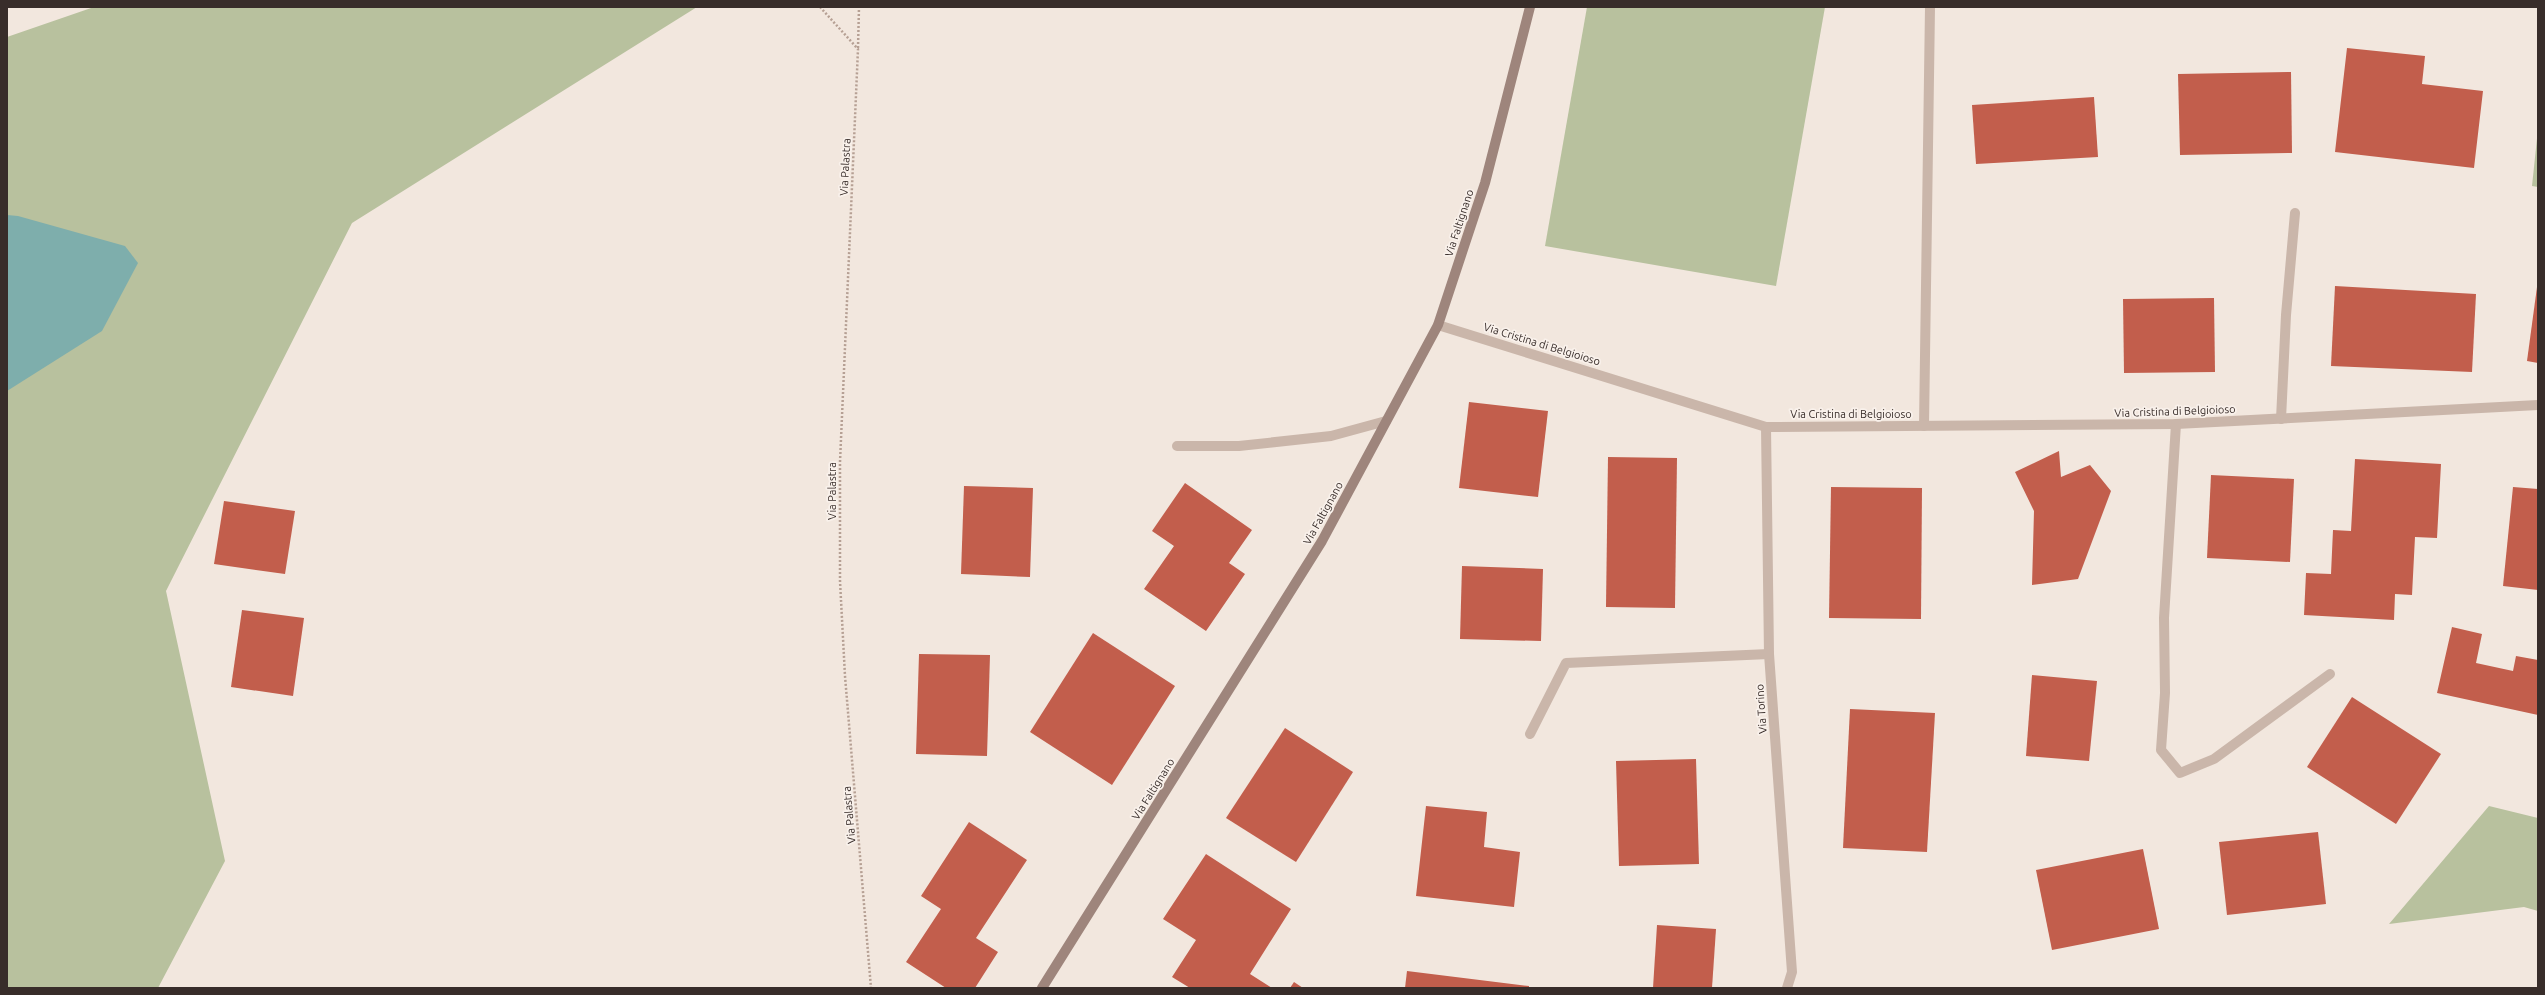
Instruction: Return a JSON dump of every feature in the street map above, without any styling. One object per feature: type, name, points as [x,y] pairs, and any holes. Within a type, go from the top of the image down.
[{"type":"street","name":"Via Faltignano","points":[[1042,988],[1322,541],[1438,324],[1485,183],[1530,7]]},
{"type":"street","points":[[1924,426],[1930,7]]},
{"type":"street","points":[[2281,419],[2286,315],[2295,213]]},
{"type":"street","name":"Via Cristina di Belgioioso","points":[[1438,324],[1766,427],[2176,424],[2538,405]]},
{"type":"street","points":[[1177,446],[1240,446],[1331,436],[1386,421]]},
{"type":"street","points":[[2176,424],[2164,618],[2165,693],[2161,750],[2180,773],[2214,758],[2330,674]]},
{"type":"street","name":"Via Torino","points":[[1766,427],[1769,654],[1792,972],[1787,988]]},
{"type":"street","points":[[1530,734],[1566,663],[1769,654]]},
{"type":"path","points":[[820,7],[858,49]]},
{"type":"path","name":"Via Palastra","points":[[859,7],[840,462],[840,581],[845,676],[871,988]]},
{"type":"green space","points":[[94,7],[697,7],[352,223],[166,591],[225,861],[158,988],[7,988],[7,37]]},
{"type":"green space","points":[[1587,7],[1825,7],[1776,286],[1545,246]]},
{"type":"green space","points":[[2538,129],[2538,187],[2532,186]]},
{"type":"green space","points":[[2489,806],[2538,818],[2538,911],[2524,907],[2389,924]]},
{"type":"water","points":[[7,215],[18,216],[125,246],[138,263],[102,331],[7,391]]},
{"type":"building","points":[[2347,48],[2425,56],[2422,84],[2483,91],[2474,168],[2335,152]]},
{"type":"building","points":[[2291,72],[2292,153],[2180,155],[2178,74]]},
{"type":"building","points":[[2094,97],[2098,157],[1976,164],[1972,105]]},
{"type":"building","points":[[2335,286],[2476,294],[2472,372],[2331,366]]},
{"type":"building","points":[[2538,287],[2538,363],[2527,361]]},
{"type":"building","points":[[2214,298],[2215,372],[2124,373],[2123,299]]},
{"type":"building","points":[[1469,402],[1548,411],[1538,497],[1459,488]]},
{"type":"building","points":[[2059,451],[2061,477],[2090,465],[2111,491],[2078,579],[2032,585],[2034,511],[2015,472]]},
{"type":"building","points":[[1608,457],[1677,458],[1675,608],[1606,607]]},
{"type":"building","points":[[2355,459],[2441,464],[2437,538],[2415,537],[2412,595],[2395,594],[2394,620],[2304,615],[2306,573],[2331,574],[2333,530],[2351,531]]},
{"type":"building","points":[[2211,475],[2294,479],[2290,562],[2207,558]]},
{"type":"building","points":[[1185,483],[1252,530],[1229,563],[1245,574],[1206,631],[1144,589],[1174,546],[1152,531]]},
{"type":"building","points":[[964,486],[1033,488],[1030,577],[961,574]]},
{"type":"building","points":[[1831,487],[1922,488],[1921,619],[1829,618]]},
{"type":"building","points":[[2513,487],[2538,489],[2538,590],[2503,586]]},
{"type":"building","points":[[224,501],[295,511],[285,574],[214,564]]},
{"type":"building","points":[[1462,566],[1543,569],[1541,641],[1460,639]]},
{"type":"building","points":[[242,610],[304,618],[293,696],[231,687]]},
{"type":"building","points":[[2452,627],[2482,634],[2476,663],[2513,671],[2516,656],[2538,660],[2538,715],[2437,693]]},
{"type":"building","points":[[1093,633],[1175,686],[1112,785],[1030,732]]},
{"type":"building","points":[[919,654],[990,655],[987,756],[916,754]]},
{"type":"building","points":[[2032,675],[2097,681],[2089,761],[2026,756]]},
{"type":"building","points":[[2352,697],[2441,754],[2396,824],[2307,767]]},
{"type":"building","points":[[1850,709],[1935,713],[1927,852],[1843,848]]},
{"type":"building","points":[[1285,728],[1353,772],[1296,862],[1226,818]]},
{"type":"building","points":[[1696,759],[1699,864],[1619,866],[1616,761]]},
{"type":"building","points":[[1426,806],[1487,812],[1484,847],[1520,852],[1514,907],[1416,896]]},
{"type":"building","points":[[969,822],[1027,860],[976,938],[998,952],[975,988],[946,988],[906,962],[941,909],[921,896]]},
{"type":"building","points":[[2318,832],[2326,904],[2227,915],[2219,842]]},
{"type":"building","points":[[2143,849],[2159,929],[2052,950],[2036,870]]},
{"type":"building","points":[[1206,854],[1291,909],[1250,974],[1272,988],[1190,988],[1172,977],[1196,940],[1163,919]]},
{"type":"building","points":[[1657,925],[1716,929],[1712,988],[1653,988]]},
{"type":"building","points":[[1407,971],[1529,986],[1529,988],[1405,988]]},
{"type":"building","points":[[1294,982],[1303,988],[1290,988]]}]
